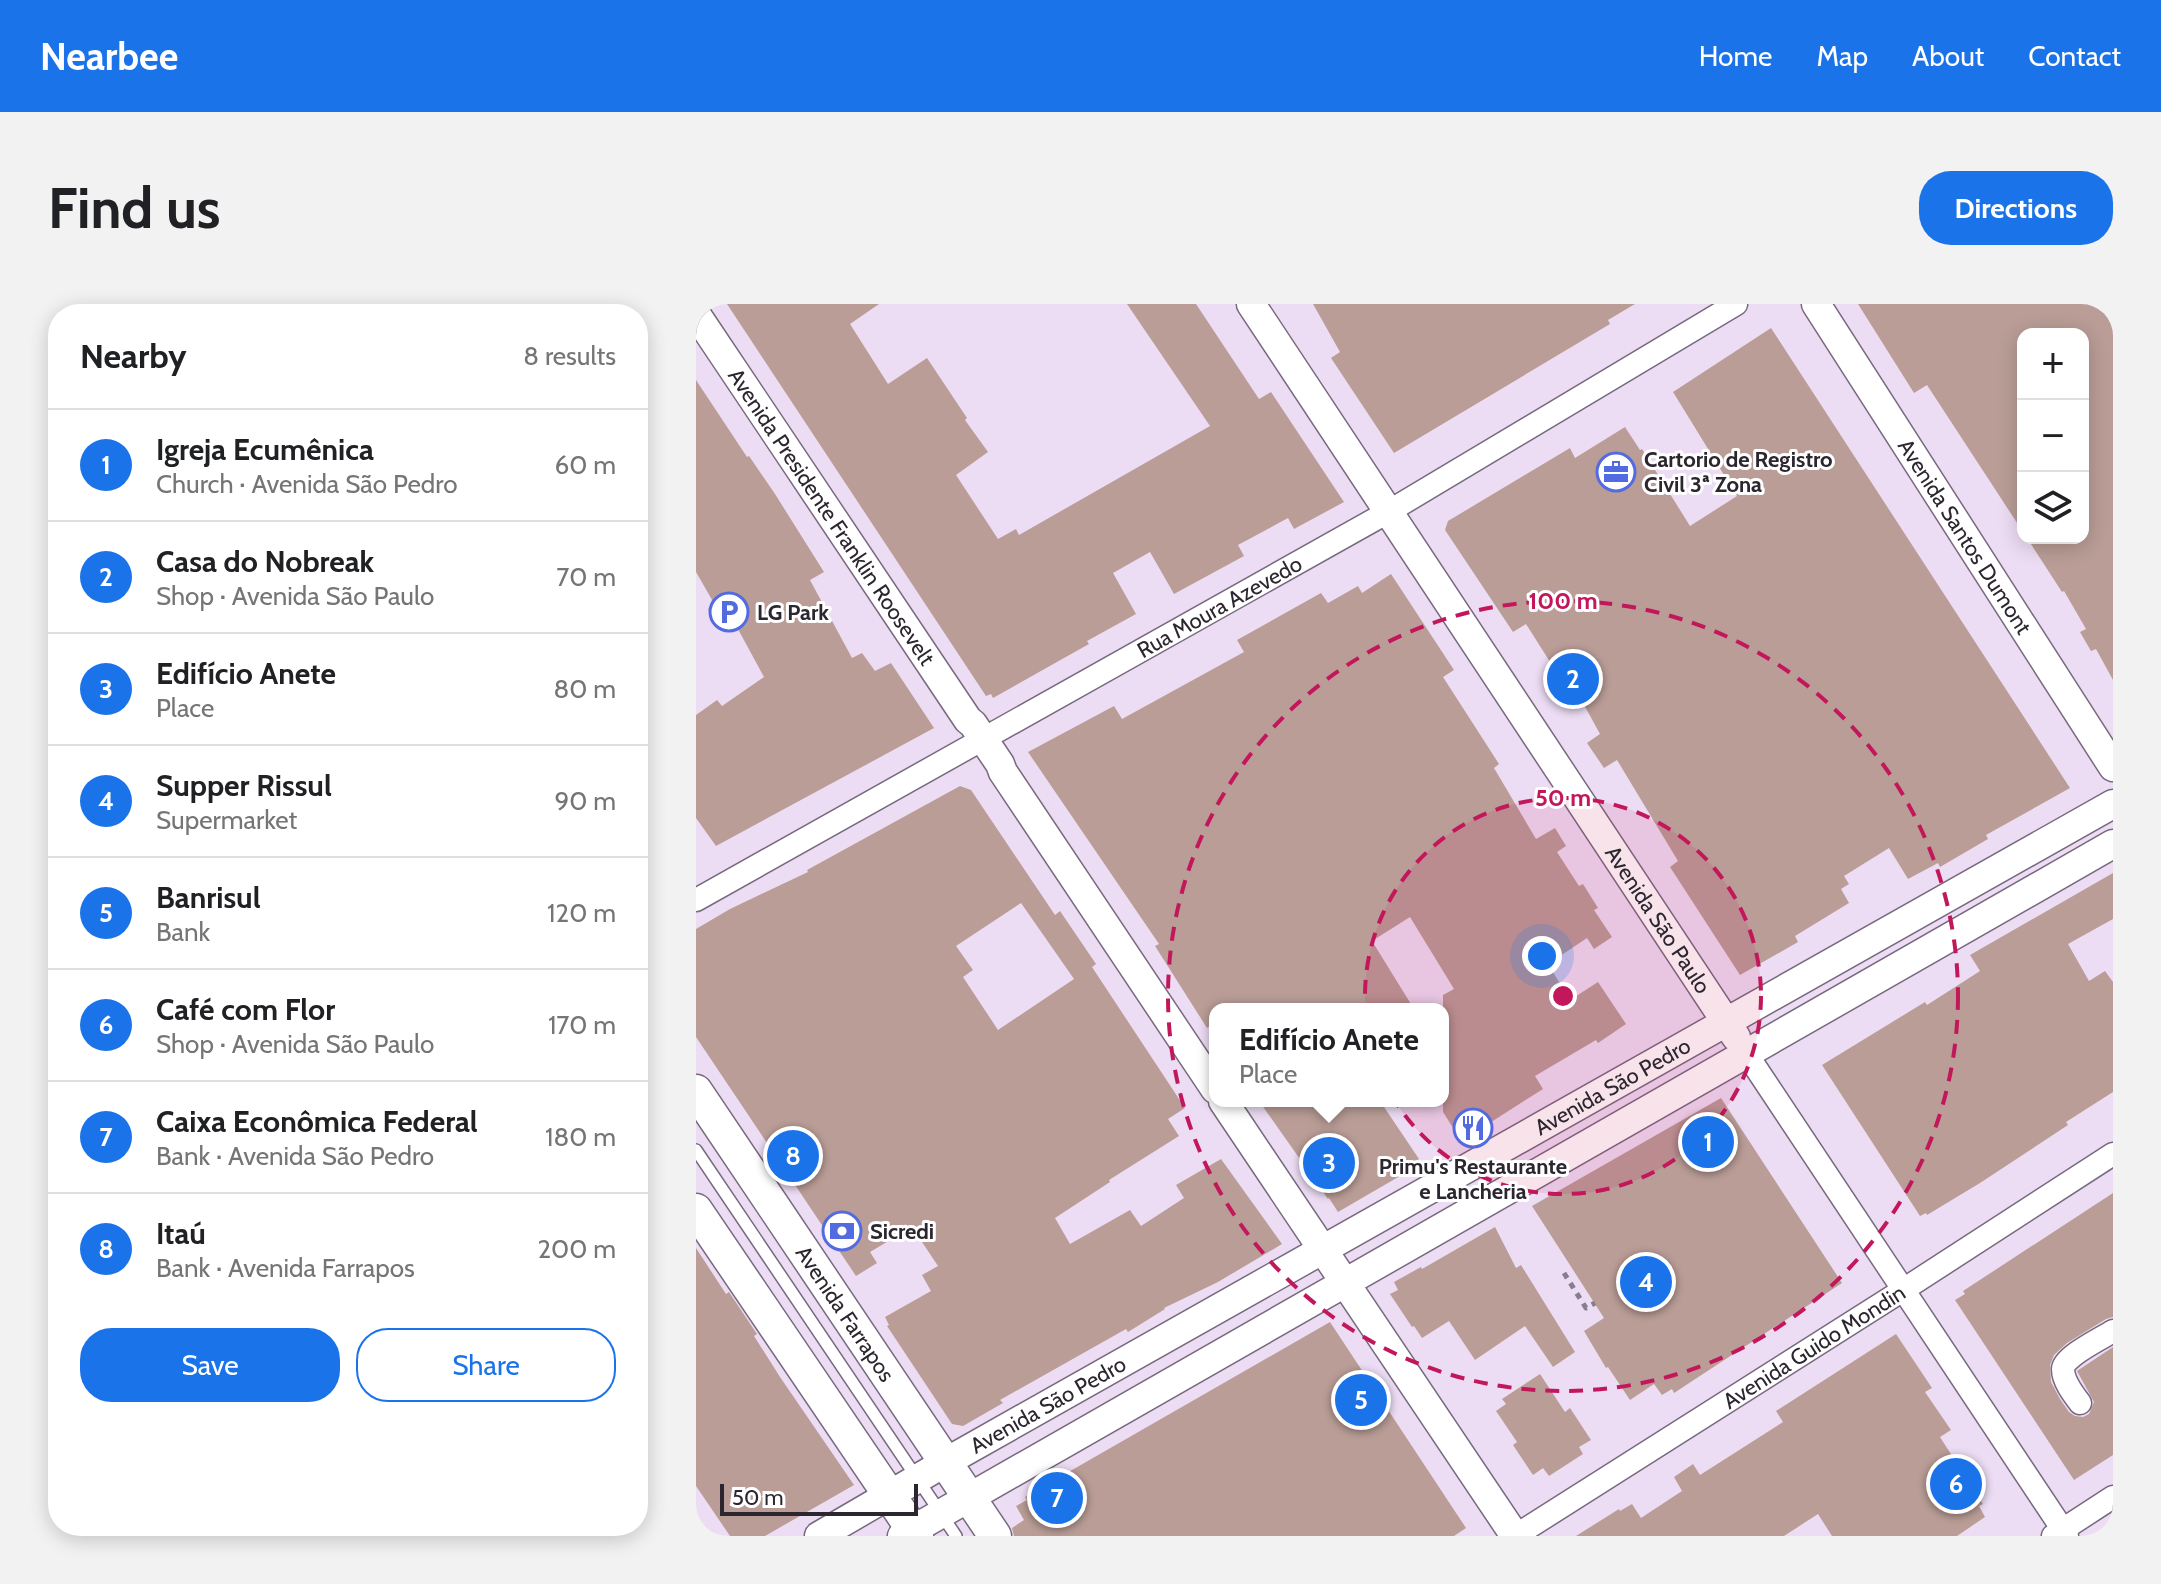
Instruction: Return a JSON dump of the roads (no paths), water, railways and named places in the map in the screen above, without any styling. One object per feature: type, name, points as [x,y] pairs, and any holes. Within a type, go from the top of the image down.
[{"type":"main road","name":"Avenida Farrapos","points":[[696,1091],[995,1536]]},
{"type":"main road","points":[[696,1210],[889,1495],[911,1534]]},
{"type":"street","name":"Avenida São Paulo","points":[[1251,304],[1727,1022],[2061,1534]]},
{"type":"street","name":"Rua Moura Azevedo","points":[[696,900],[977,734],[1388,512],[1736,304]]},
{"type":"street","name":"Avenida Santos Dumont","points":[[1816,304],[2113,767]]},
{"type":"street","name":"Avenida Presidente Franklin Roosevelt","points":[[696,314],[1209,1080]]},
{"type":"street","name":"Avenida São Pedro","points":[[819,1536],[2113,804]]},
{"type":"street","name":"Avenida São Pedro","points":[[911,1534],[948,1525],[969,1497],[2113,844]]},
{"type":"street","points":[[1227,1107],[1515,1536]]},
{"type":"street","name":"Avenida Guido Mondin","points":[[1515,1536],[2113,1154]]},
{"type":"street","points":[[2080,1403],[2071,1390],[2062,1366],[2072,1356],[2113,1331]]},
{"type":"street","points":[[2061,1534],[2113,1497]]},
{"type":"lane","points":[[696,1116],[741,1156]]},
{"type":"lane","points":[[696,1150],[948,1525]]},
{"type":"place","name":"Cartorio de Registro Civil 3ª Zona","points":[[1616,472]]},
{"type":"place","name":"LG Park","points":[[729,612]]},
{"type":"place","name":"Casa do Nobreak","points":[[1573,679]]},
{"type":"place","name":"Primu's Restaurante e Lancheria","points":[[1473,1128]]},
{"type":"place","name":"Igreja Ecumênica","points":[[1708,1142]]},
{"type":"place","name":"Itaú","points":[[793,1156]]},
{"type":"place","name":"Edifício Anete","points":[[1329,1163]]},
{"type":"place","name":"Sicredi","points":[[842,1231]]},
{"type":"place","name":"Supper Rissul","points":[[1646,1282]]},
{"type":"place","name":"Banrisul","points":[[1361,1400]]},
{"type":"place","name":"Café com Flor","points":[[1956,1484]]},
{"type":"place","name":"Caixa Econômica Federal","points":[[1057,1498]]}]
